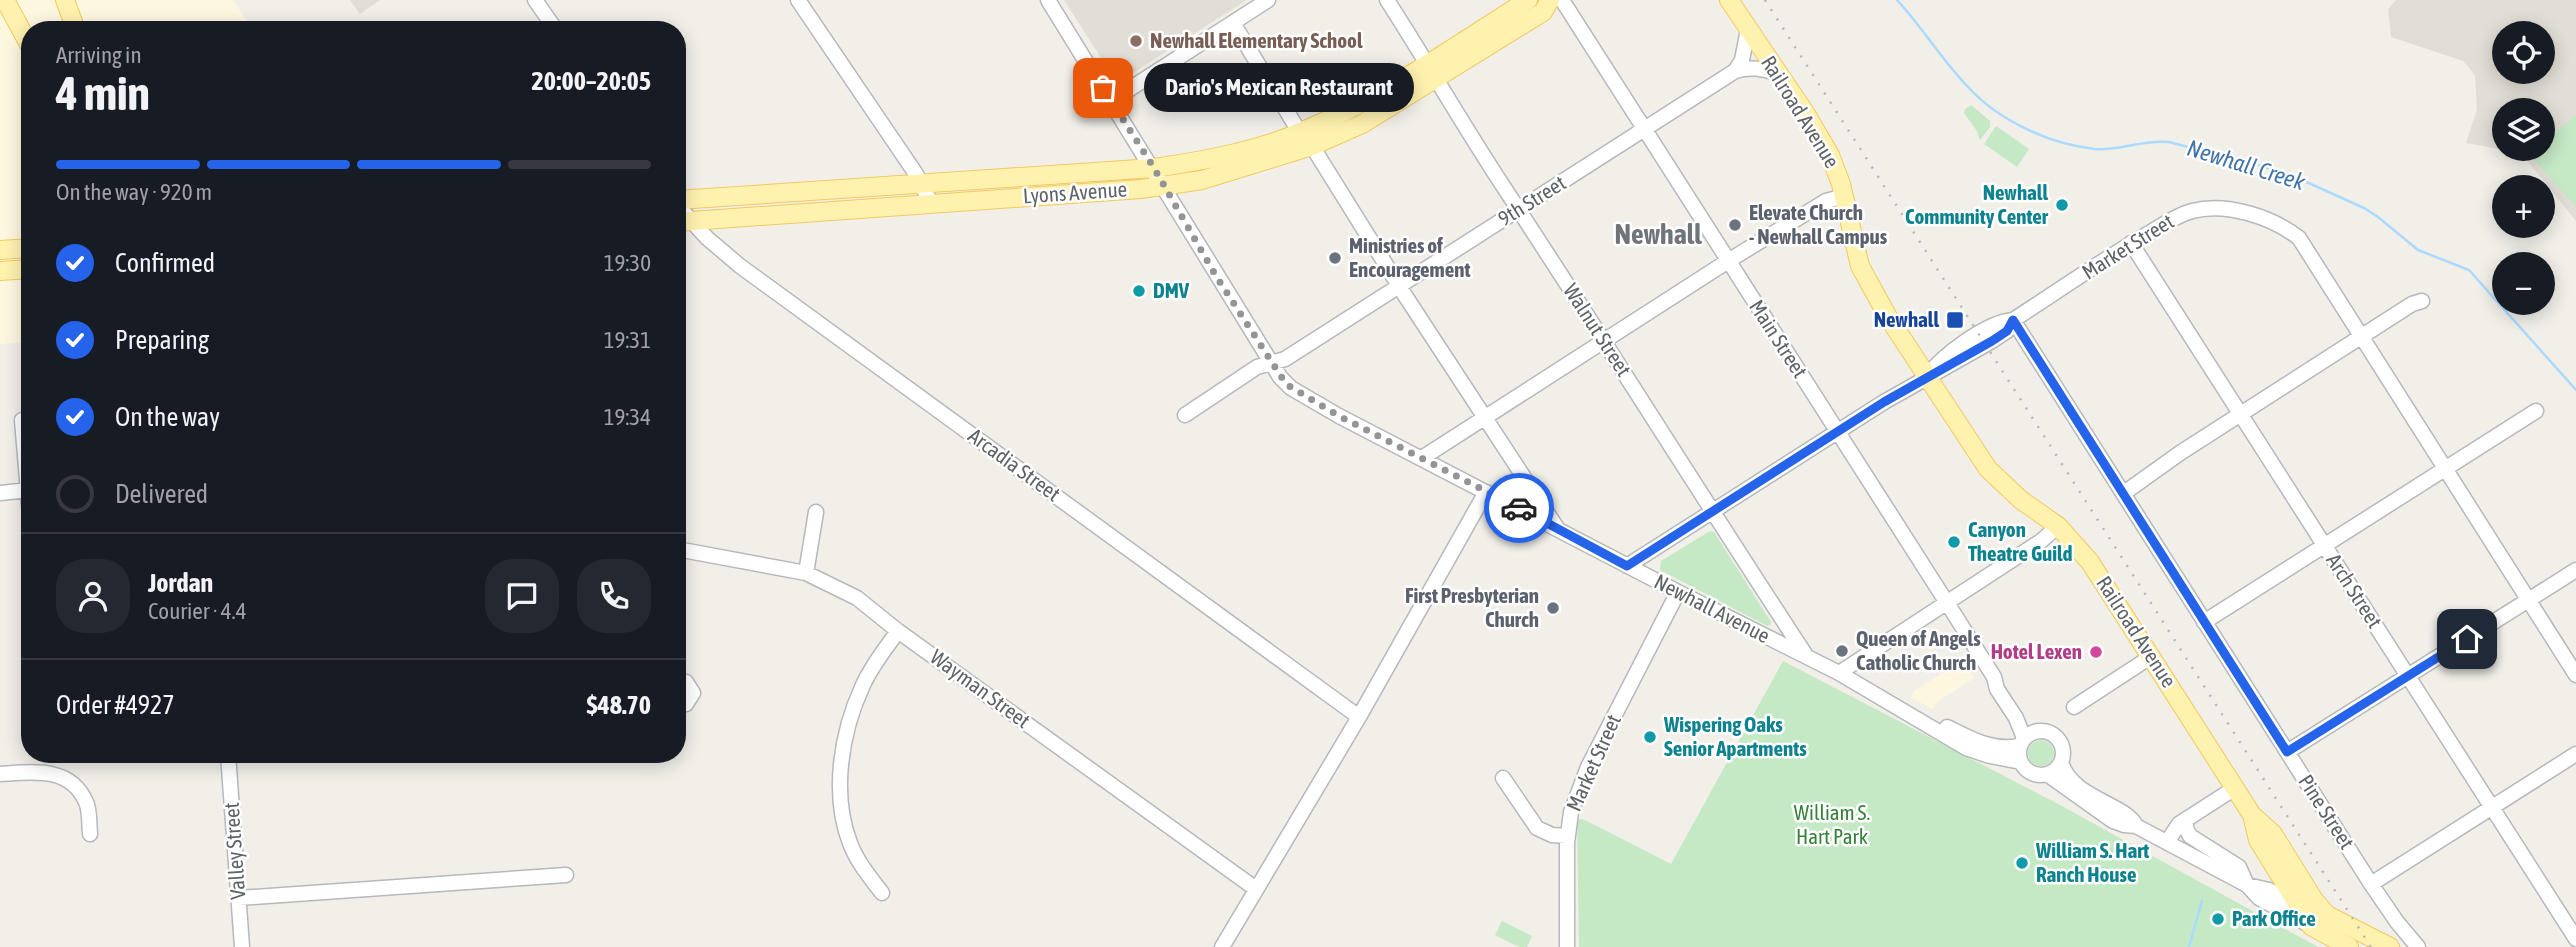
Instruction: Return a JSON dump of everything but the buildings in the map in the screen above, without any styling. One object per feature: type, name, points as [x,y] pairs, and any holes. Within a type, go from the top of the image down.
[{"type":"main road","points":[[5,0],[21,29]]},
{"type":"main road","points":[[65,0],[73,21]]},
{"type":"main road","name":"Lyons Avenue","points":[[1432,71],[1528,0]]},
{"type":"main road","name":"Lyons Avenue","points":[[686,221],[1163,186],[1236,171],[1306,139],[1345,113],[1432,71],[1543,12],[1550,0]]},
{"type":"main road","name":"Railroad Avenue","points":[[1729,0],[1830,155],[1844,196],[1860,266],[1888,317],[1989,469],[2021,500],[2058,526],[2090,562],[2252,815],[2273,834],[2314,900],[2327,915]]},
{"type":"main road","name":"Lyons Avenue","points":[[686,201],[1154,168],[1306,139]]},
{"type":"main road","points":[[0,250],[21,248]]},
{"type":"main road","points":[[0,271],[21,270]]},
{"type":"main road","name":"Railroad Avenue","points":[[2252,815],[2258,840],[2311,926]]},
{"type":"main road","points":[[2299,907],[2327,915],[2390,947]]},
{"type":"main road","points":[[2311,926],[2350,947]]},
{"type":"street","points":[[535,0],[550,21]]},
{"type":"street","points":[[798,0],[922,184],[931,203]]},
{"type":"street","name":"Newhall Avenue","points":[[1048,0],[1154,168],[1271,363],[1291,388],[1339,416],[1678,593],[1839,673],[1907,711],[1990,747],[2008,748],[2022,742]]},
{"type":"street","points":[[1111,101],[1268,0]]},
{"type":"street","name":"Walnut Street","points":[[1387,0],[1712,512],[1808,658]]},
{"type":"street","name":"Main Street","points":[[1562,0],[1994,677],[2026,718],[2041,731]]},
{"type":"street","points":[[1233,23],[1484,417],[1558,528]]},
{"type":"street","points":[[1735,71],[1742,60],[1748,29]]},
{"type":"street","points":[[1735,71],[1745,67],[1777,73]]},
{"type":"street","name":"9th Street","points":[[1185,415],[1251,370],[1285,359],[1735,71]]},
{"type":"street","points":[[1422,458],[1728,261],[1826,201],[1844,196]]},
{"type":"street","name":"Market Street","points":[[1627,566],[1927,376],[1939,360],[1979,334],[2000,321],[2013,320],[2131,243],[2183,214],[2195,210],[2228,210],[2254,214],[2283,225],[2299,237],[2576,675]]},
{"type":"street","name":"Arcadia Street","points":[[686,222],[740,266],[1359,717]]},
{"type":"street","name":"Arch Street","points":[[2131,243],[2576,939]]},
{"type":"street","points":[[2124,493],[2241,414],[2412,304],[2422,301]]},
{"type":"street","name":"Pine Street","points":[[2013,320],[2371,884],[2418,947]]},
{"type":"street","points":[[2204,622],[2536,411]]},
{"type":"street","points":[[0,493],[21,491]]},
{"type":"street","points":[[1222,947],[1359,717],[1486,492]]},
{"type":"street","points":[[806,573],[816,512]]},
{"type":"street","points":[[1839,673],[2041,541],[2058,526]]},
{"type":"street","name":"Wayman Street","points":[[686,551],[806,573],[857,597],[898,631],[1256,889]]},
{"type":"street","points":[[2287,752],[2576,570]]},
{"type":"street","name":"Market Street","points":[[1567,947],[1567,836],[1571,812],[1588,767],[1678,593]]},
{"type":"street","points":[[882,893],[865,871],[850,844],[844,825],[840,780],[849,723],[863,685],[874,664],[898,631]]},
{"type":"street","points":[[2074,707],[2152,656]]},
{"type":"street","name":"Main Street","points":[[1994,677],[1997,690],[2020,725],[2022,742]]},
{"type":"street","points":[[686,682],[693,693],[686,704]]},
{"type":"street","name":"Newhall Avenue","points":[[1907,711],[1934,731],[1966,748],[2021,762]]},
{"type":"street","points":[[2047,774],[2057,768],[2063,750],[2058,739],[2049,733],[2030,733],[2022,742],[2021,762],[2032,773],[2047,774],[2113,821],[2136,826],[2247,885],[2269,890],[2299,907]]},
{"type":"street","points":[[2371,884],[2576,754]]},
{"type":"street","points":[[2061,762],[2070,779],[2097,799],[2132,817],[2136,826]]},
{"type":"street","name":"Valley Street","points":[[229,763],[242,947]]},
{"type":"street","points":[[0,774],[41,771],[60,775],[76,785],[88,804],[90,834]]},
{"type":"street","points":[[1503,778],[1537,828],[1552,835],[1567,836]]},
{"type":"street","points":[[2166,842],[2176,826],[2235,788]]},
{"type":"street","points":[[2186,819],[2190,836],[2239,867],[2247,885],[2264,901],[2311,926]]},
{"type":"street","points":[[239,898],[566,875]]},
{"type":"street","points":[[2564,947],[2576,939]]},
{"type":"shaded area","points":[[0,0],[233,0],[247,21],[21,21],[21,343],[0,344]]},
{"type":"shaded area","points":[[350,0],[380,0],[360,14]]},
{"type":"shaded area","name":"Newhall Elementary School","points":[[1064,0],[1247,0],[1117,83]]},
{"type":"shaded area","points":[[2396,0],[2576,0],[2576,221],[2555,195],[2555,175],[2539,175],[2527,161],[2555,161],[2555,98],[2492,98],[2492,148],[2466,143],[2477,109],[2475,75],[2463,61],[2391,37],[2388,9]]},
{"type":"shaded area","points":[[1963,660],[1974,678],[1937,702],[1933,709],[1911,698],[1914,691]]},
{"type":"green space","points":[[1971,105],[1990,121],[1990,127],[1980,140],[1964,113]]},
{"type":"green space","points":[[2576,115],[2576,207],[2555,183],[2555,175],[2548,175],[2535,161],[2555,161],[2555,133]]},
{"type":"green space","points":[[1996,126],[2029,149],[2017,167],[1984,144]]},
{"type":"green space","points":[[1710,531],[1714,532],[1771,625],[1767,626],[1660,570],[1661,561]]},
{"type":"green space","name":"William S. Hart Park","points":[[1783,661],[2060,805],[2318,947],[1579,947],[1577,820],[1589,822],[1671,864]]},
{"type":"green space","points":[[2041,740],[2050,744],[2054,753],[2050,762],[2041,766],[2032,762],[2028,753],[2032,744]]},
{"type":"green space","points":[[1502,921],[1532,936],[1527,947],[1519,947],[1495,935]]},
{"type":"waterway","name":"Newhall Creek","points":[[1897,0],[1968,87],[1995,110],[2026,129],[2061,142],[2095,149],[2169,142],[2284,172],[2364,208],[2418,250],[2469,270],[2576,390]]},
{"type":"waterway","points":[[2189,947],[2202,901]]},
{"type":"railway","points":[[1765,0],[2371,947]]},
{"type":"way so far","points":[[1103,88],[1154,168],[1216,276],[1286,384],[1339,416],[1519,508]]},
{"type":"place","name":"Newhall Elementary School","points":[[1136,41]]},
{"type":"place","name":"Dario's Mexican Restaurant","points":[[1103,88]]},
{"type":"place","name":"Newhall Community Center","points":[[2062,205]]},
{"type":"place","name":"Elevate Church - Newhall Campus","points":[[1735,225]]},
{"type":"place","name":"Ministries of Encouragement","points":[[1335,258]]},
{"type":"place","name":"DMV","points":[[1139,291]]},
{"type":"place","name":"Newhall","points":[[1955,320]]},
{"type":"place","name":"Canyon Theatre Guild","points":[[1954,542]]},
{"type":"place","name":"First Presbyterian Church","points":[[1553,608]]},
{"type":"place","name":"Queen of Angels Catholic Church","points":[[1842,651]]},
{"type":"place","name":"Hotel Lexen","points":[[2096,652]]},
{"type":"place","name":"Wispering Oaks Senior Apartments","points":[[1650,737]]},
{"type":"place","name":"William S. Hart Ranch House","points":[[2022,863]]},
{"type":"place","name":"Park Office","points":[[2218,919]]},
{"type":"district","name":"Newhall","points":[[1658,234]]},
{"type":"route","points":[[1519,508],[1627,566],[1884,402],[1992,341],[2007,331],[2013,320],[2287,752],[2467,639]]}]
